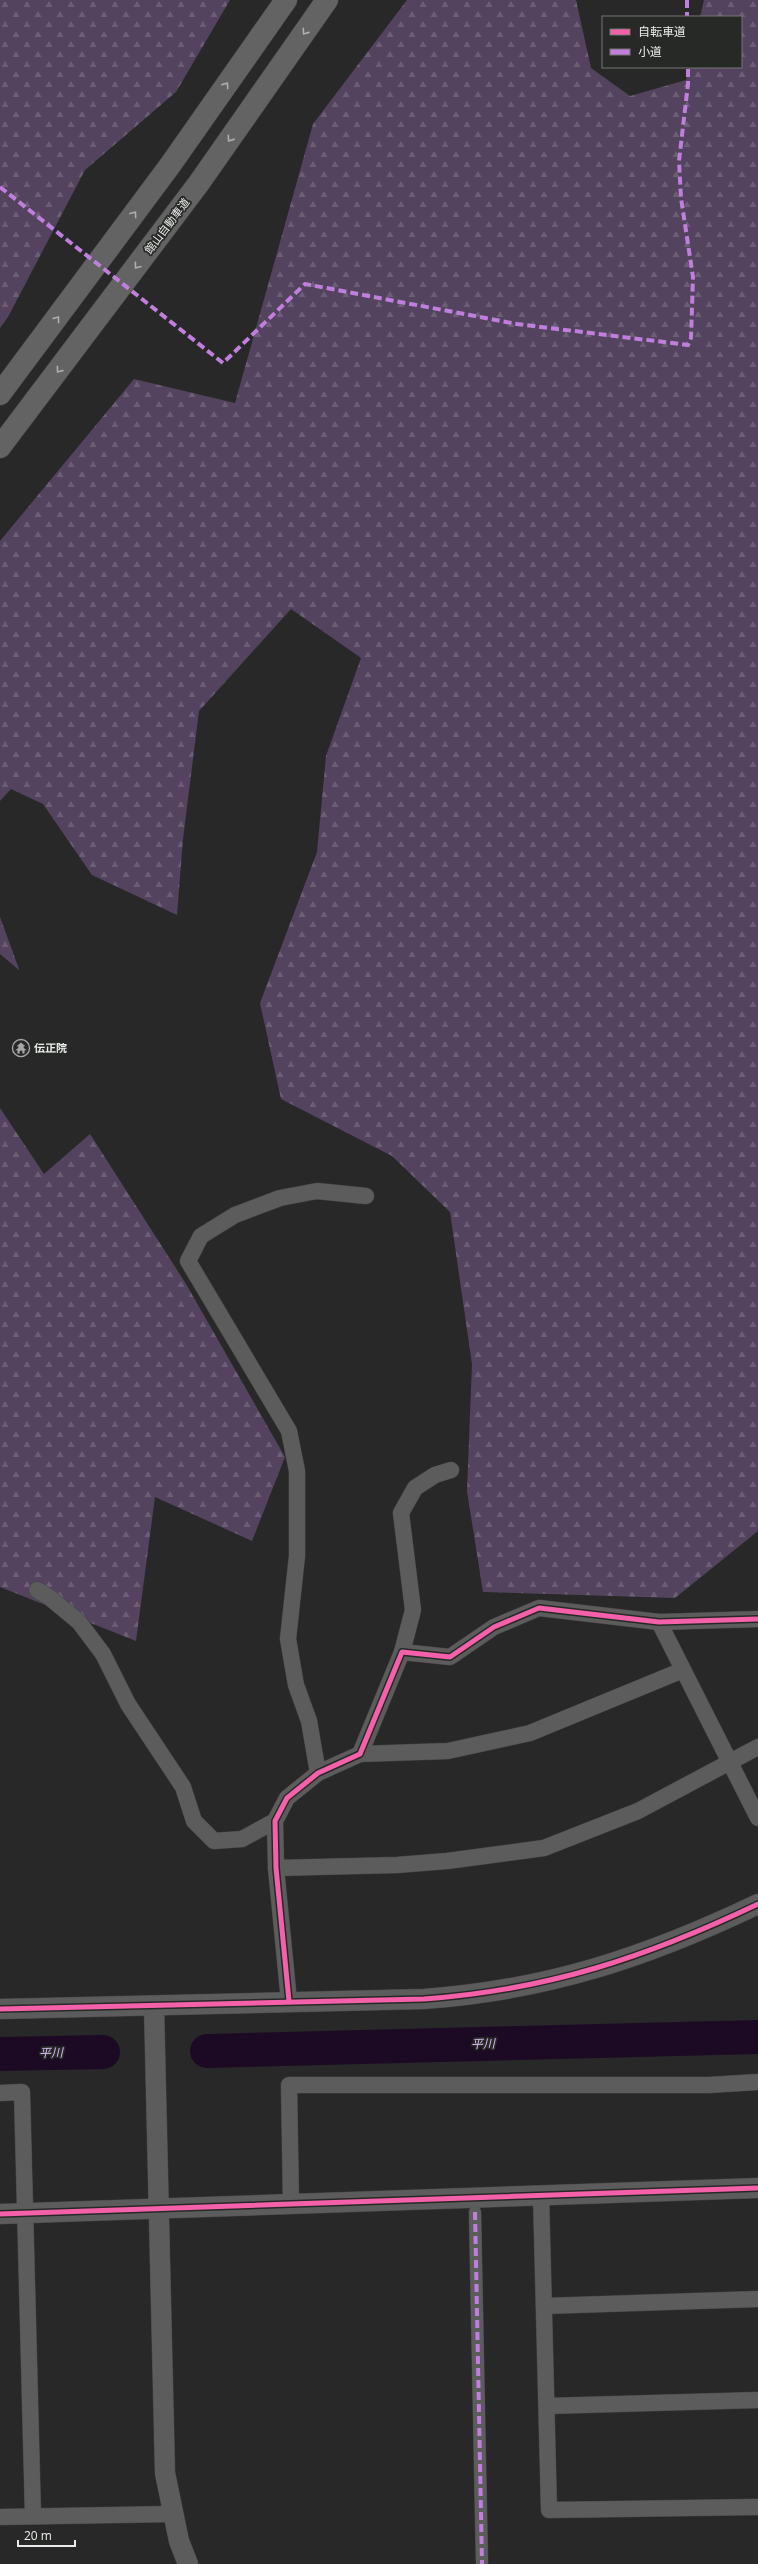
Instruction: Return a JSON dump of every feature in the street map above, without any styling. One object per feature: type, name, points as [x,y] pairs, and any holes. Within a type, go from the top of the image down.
[{"type":"highway","points":[[0,394],[171,164],[286,0]]},
{"type":"highway","name":"館山自動車道","points":[[0,447],[199,183],[327,0]]},
{"type":"street","points":[[318,1773],[310,1721],[296,1685],[288,1639],[297,1556],[297,1471],[289,1430],[188,1261],[201,1236],[235,1215],[272,1201],[317,1191],[366,1196]]},
{"type":"street","points":[[360,1754],[402,1652],[413,1610],[401,1513],[415,1488],[435,1475],[450,1470]]},
{"type":"street","points":[[36,1590],[49,1597],[79,1622],[104,1654],[128,1704],[183,1787],[194,1821],[214,1841],[242,1840],[275,1821]]},
{"type":"street","points":[[402,1652],[450,1657],[494,1627],[539,1608],[659,1622],[758,1618]]},
{"type":"street","points":[[659,1622],[758,1818]]},
{"type":"street","points":[[289,2002],[276,1868],[275,1821],[287,1798],[318,1773],[360,1754],[448,1751],[530,1733],[683,1670]]},
{"type":"street","points":[[276,1868],[397,1865],[470,1858],[544,1848],[638,1811],[758,1747]]},
{"type":"street","points":[[0,2009],[452,1997],[574,1976],[656,1949],[758,1904]]},
{"type":"street","points":[[154,2006],[156,2034],[165,2473],[172,2514],[188,2564]]},
{"type":"street","points":[[291,2203],[289,2085],[709,2085],[758,2082]]},
{"type":"street","points":[[0,2093],[22,2092],[33,2516]]},
{"type":"street","points":[[0,2214],[541,2194],[758,2188]]},
{"type":"street","points":[[541,2194],[549,2510],[758,2507]]},
{"type":"street","points":[[475,2212],[482,2564]]},
{"type":"street","points":[[544,2306],[758,2299]]},
{"type":"street","points":[[547,2406],[758,2400]]},
{"type":"street","points":[[0,2517],[172,2514]]},
{"type":"green space","points":[[0,0],[230,0],[176,92],[85,170],[8,317],[0,328]]},
{"type":"green space","points":[[407,0],[576,0],[591,68],[630,96],[686,80],[689,68],[742,68],[742,16],[700,16],[704,0],[758,0],[758,1531],[675,1598],[483,1592],[467,1491],[472,1364],[450,1212],[392,1156],[281,1099],[260,1003],[317,852],[326,756],[361,658],[291,609],[199,711],[183,839],[177,915],[92,875],[43,804],[11,789],[0,801],[0,541],[134,379],[235,403],[313,124]]},
{"type":"green space","points":[[0,917],[19,969],[19,970],[0,954]]},
{"type":"green space","points":[[0,1108],[44,1174],[90,1134],[186,1284],[285,1457],[252,1541],[155,1497],[136,1641],[0,1587]]},
{"type":"waterway","name":"平川","points":[[207,2051],[758,2037]]},
{"type":"waterway","name":"平川","points":[[0,2054],[103,2052]]},
{"type":"marked path","points":[[687,0],[687,16]]},
{"type":"marked path","points":[[0,187],[223,363],[305,284],[517,324],[688,345],[691,338],[693,277],[681,198],[679,161],[688,84],[688,68]]},
{"type":"marked path","points":[[475,2212],[482,2564]]},
{"type":"cycle path","points":[[289,2001],[276,1868],[275,1821],[287,1798],[318,1773],[360,1754],[402,1652],[450,1657],[494,1627],[539,1608],[659,1622],[758,1619]]},
{"type":"cycle path","points":[[0,2009],[424,1999],[469,1995],[513,1988],[596,1968],[676,1940],[758,1904]]},
{"type":"cycle path","points":[[0,2214],[758,2188]]},
{"type":"place","name":"伝正院","points":[[21,1048]]}]
